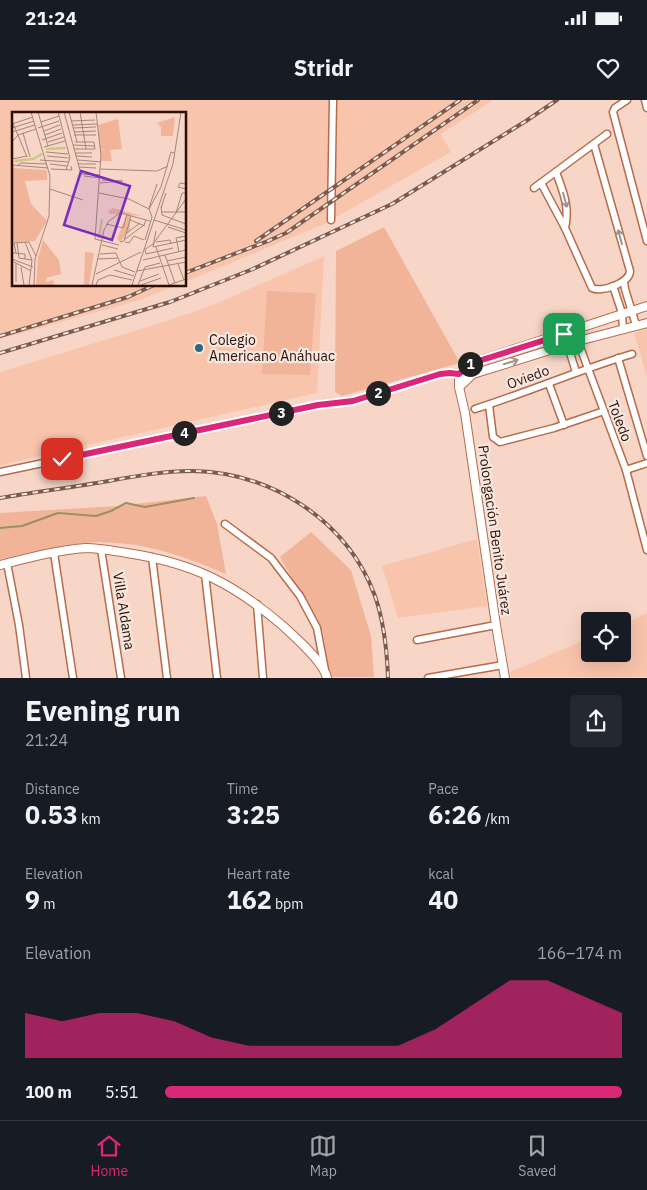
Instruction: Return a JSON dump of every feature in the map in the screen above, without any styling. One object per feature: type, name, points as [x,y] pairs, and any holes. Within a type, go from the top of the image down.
[{"type":"street","points":[[331,220],[333,100]]},
{"type":"street","points":[[627,100],[614,110],[614,114],[647,241]]},
{"type":"street","points":[[644,100],[647,108]]},
{"type":"street","points":[[534,188],[607,134]]},
{"type":"street","points":[[541,182],[565,228],[592,288],[598,290],[624,282],[629,277],[630,271],[594,144]]},
{"type":"street","points":[[556,172],[568,215],[565,228]]},
{"type":"street","points":[[624,282],[636,325]]},
{"type":"street","points":[[613,286],[622,313],[623,329]]},
{"type":"street","points":[[459,374],[469,364],[647,306]]},
{"type":"street","points":[[459,387],[473,374],[580,341],[647,323]]},
{"type":"street","points":[[576,330],[580,341]]},
{"type":"street","points":[[562,335],[576,372]]},
{"type":"street","name":"Toledo","points":[[580,341],[586,368],[626,470],[647,550]]},
{"type":"street","name":"Oviedo","points":[[475,410],[549,384],[586,368],[632,354]]},
{"type":"street","points":[[618,358],[647,456]]},
{"type":"street","points":[[0,472],[318,405],[353,401],[440,374],[459,374],[466,380]]},
{"type":"street","name":"Prolongación Benito Juárez","points":[[459,374],[459,387],[465,413],[496,625],[506,678]]},
{"type":"street","points":[[549,384],[564,425]]},
{"type":"street","points":[[489,405],[493,438],[498,442],[564,425],[604,411]]},
{"type":"street","points":[[626,470],[647,463]]},
{"type":"street","points":[[224,524],[271,558],[300,596],[316,628],[326,674]]},
{"type":"street","points":[[26,678],[19,625],[4,564],[86,548],[152,557],[177,563],[205,574],[232,588],[257,604],[287,630],[326,674]]},
{"type":"street","name":"Villa Aldama","points":[[101,549],[121,678]]},
{"type":"street","points":[[54,553],[73,678]]},
{"type":"street","points":[[152,557],[167,678]]},
{"type":"street","points":[[205,574],[217,678]]},
{"type":"street","points":[[257,604],[264,678]]},
{"type":"street","points":[[417,640],[496,625]]},
{"type":"street","points":[[428,678],[503,665]]},
{"type":"shaded area","points":[[0,100],[493,100],[441,134],[451,152],[324,224],[186,282],[186,112],[12,112],[12,286],[175,286],[140,300],[0,339]]},
{"type":"shaded area","points":[[384,227],[460,363],[342,396],[335,392],[336,251]]},
{"type":"shaded area","name":"Colegio Americano Anáhuac","points":[[324,256],[317,393],[0,465],[0,372],[211,306]]},
{"type":"shaded area","points":[[267,291],[316,293],[310,375],[262,374]]},
{"type":"shaded area","points":[[647,329],[647,377],[634,333]]},
{"type":"shaded area","points":[[206,496],[217,524],[226,574],[171,553],[152,548],[115,543],[95,542],[66,545],[0,559],[0,513],[117,506]]},
{"type":"shaded area","points":[[311,532],[351,570],[371,636],[374,677],[330,677],[323,632],[280,557]]},
{"type":"shaded area","points":[[477,539],[487,606],[398,618],[382,566]]},
{"type":"shaded area","points":[[647,613],[647,677],[511,677],[510,672],[581,642],[581,662],[631,662],[631,620]]},
{"type":"waterway","points":[[0,528],[22,526],[58,513],[96,516],[126,503],[145,507],[194,498]]},
{"type":"railway","points":[[256,241],[460,100]]},
{"type":"railway","points":[[186,273],[286,233],[478,100]]},
{"type":"railway","points":[[0,353],[170,302],[253,269],[392,204],[557,100]]},
{"type":"railway","points":[[0,336],[128,297],[152,286]]},
{"type":"railway","points":[[0,498],[182,471],[221,474],[250,480],[277,491],[303,505],[326,523],[346,545],[362,569],[375,596],[381,616],[388,678]]},
{"type":"place","name":"Colegio Americano Anáhuac","points":[[199,348]]},
{"type":"route","points":[[62,459],[328,403],[353,401],[440,374],[459,374],[469,364],[564,334]]}]
